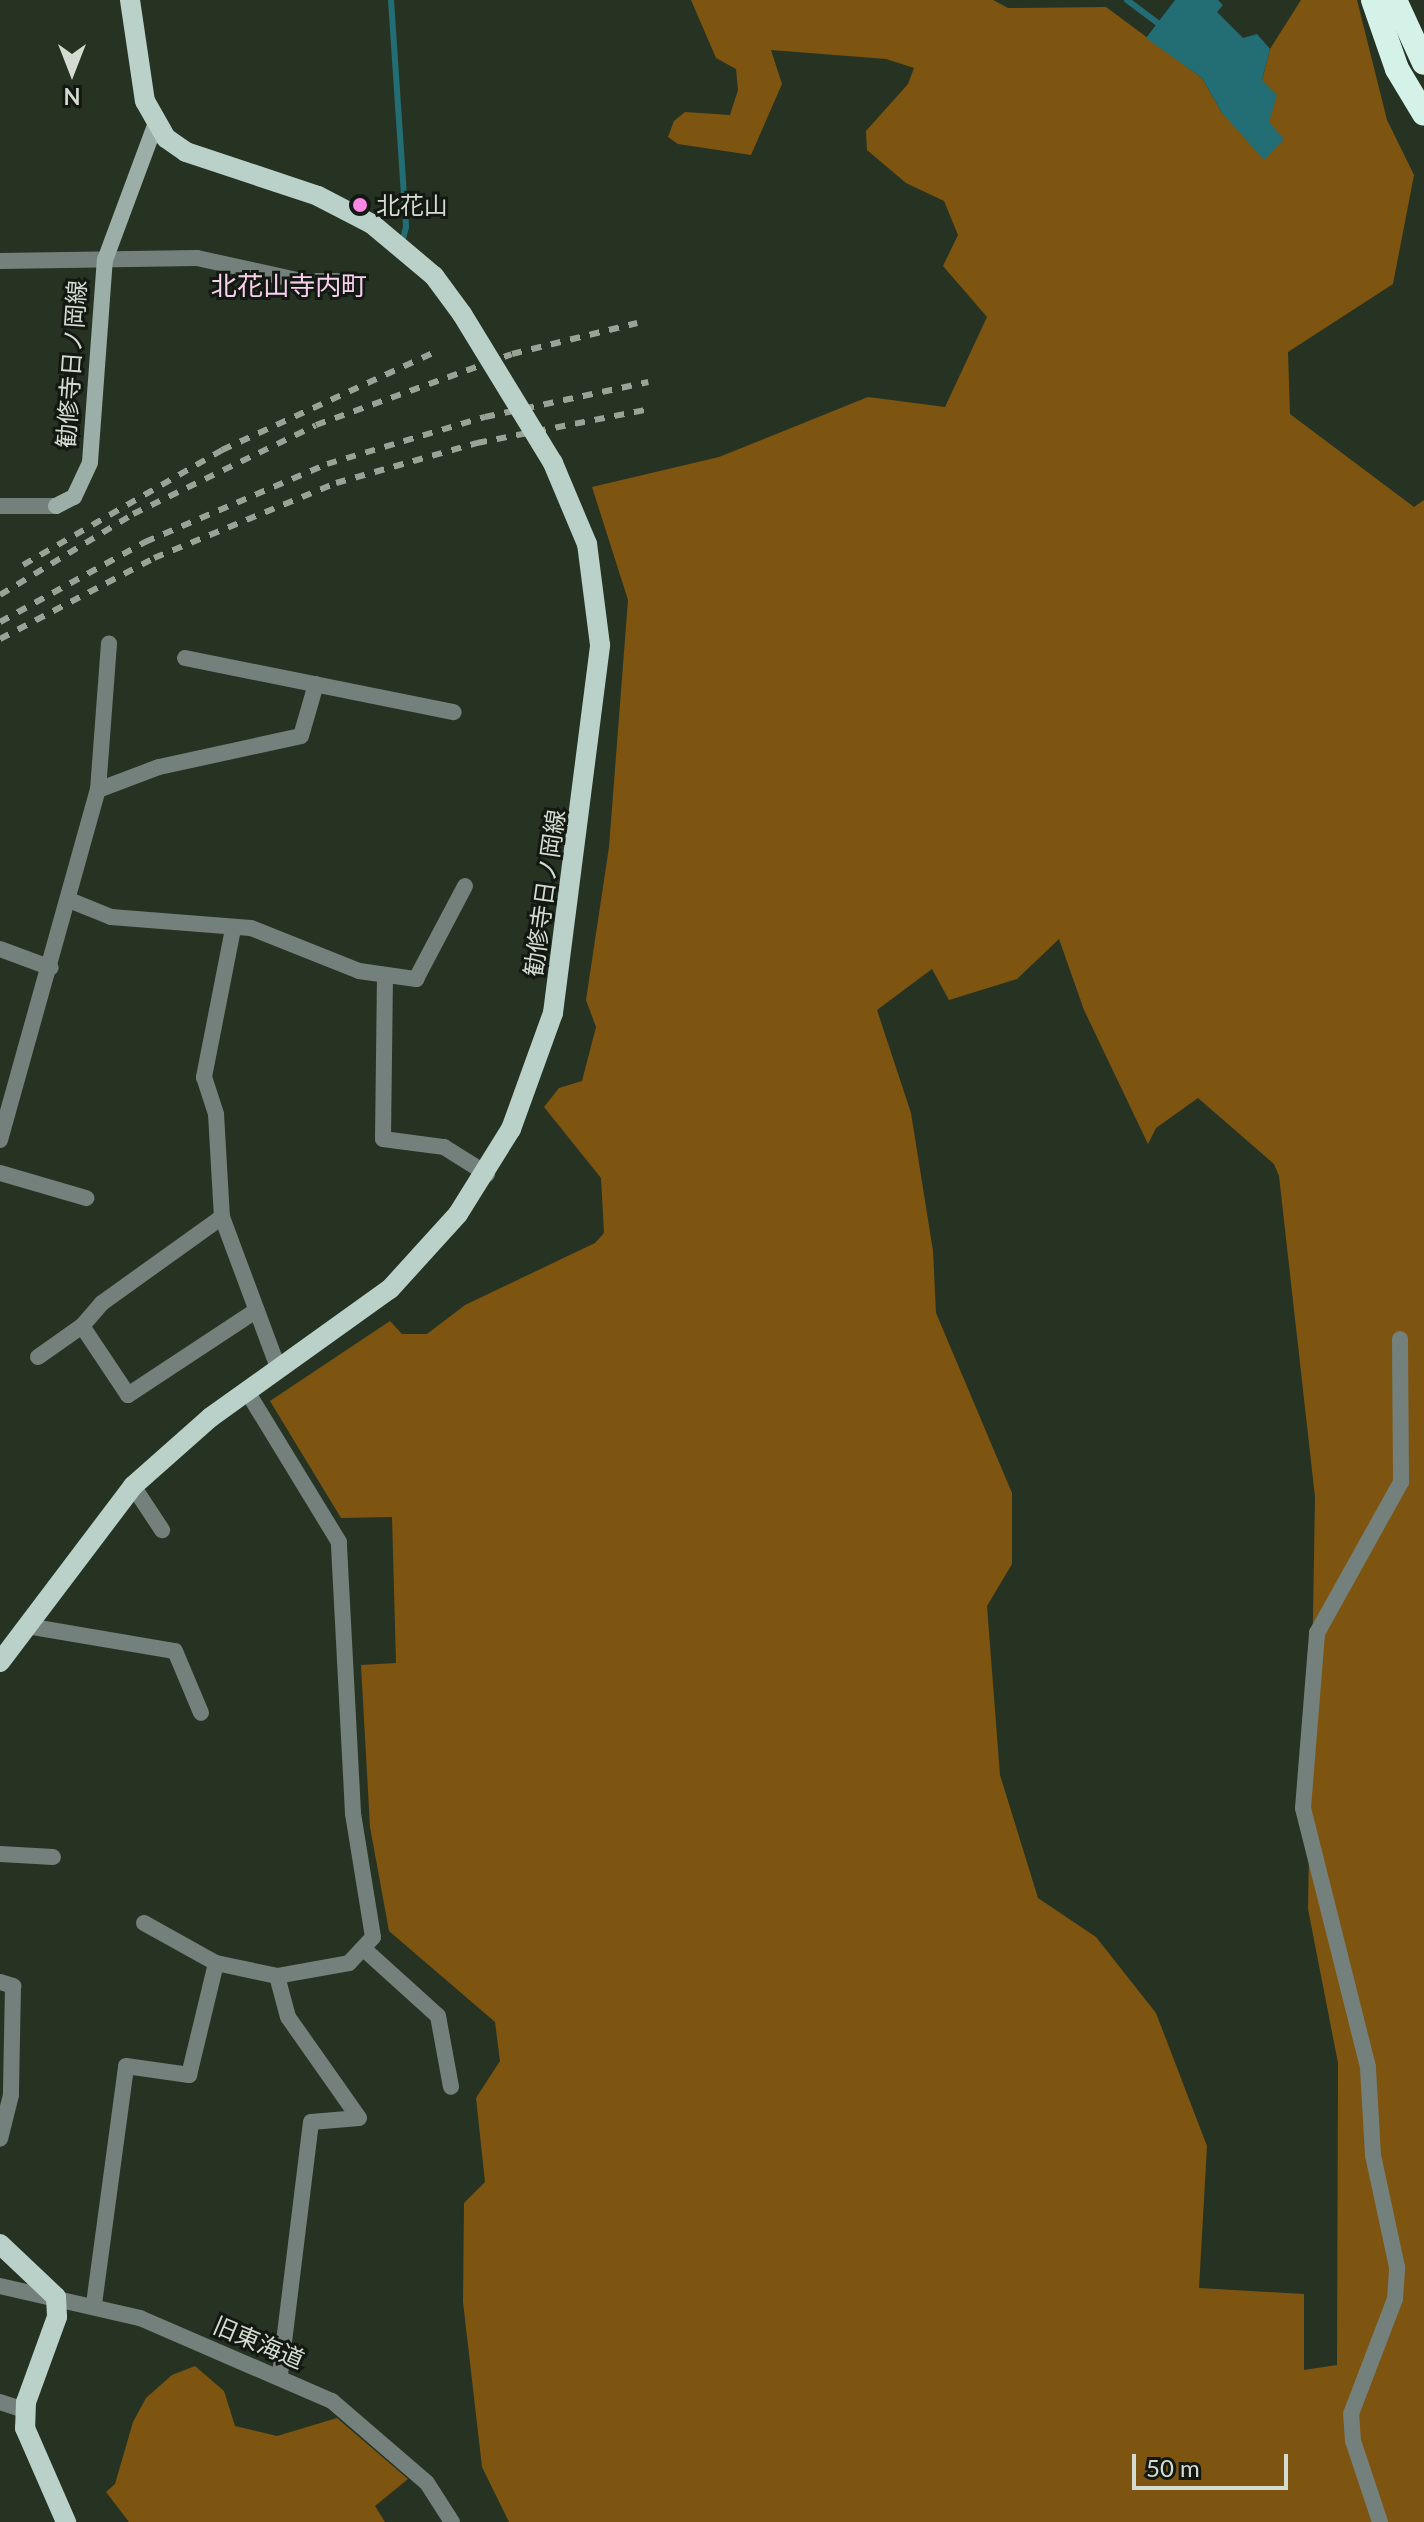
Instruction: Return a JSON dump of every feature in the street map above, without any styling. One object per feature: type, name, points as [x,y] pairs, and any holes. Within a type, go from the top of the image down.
[{"type":"highway","points":[[1373,0],[1397,69],[1424,114]]},
{"type":"highway","points":[[1395,0],[1424,63]]},
{"type":"main road","name":"勧修寺日ノ岡線","points":[[0,1662],[133,1486],[247,1391],[390,1289],[427,1252],[487,1174],[524,1098],[553,1013],[600,645],[587,544],[553,463],[462,314],[434,276],[372,224],[318,196],[186,152],[156,123],[142,86],[130,0]]},
{"type":"main road","points":[[0,2244],[56,2297],[57,2317],[25,2410],[27,2441],[66,2522]]},
{"type":"street","name":"勧修寺日ノ岡線","points":[[0,506],[56,506],[79,491],[94,446],[105,260],[156,123]]},
{"type":"street","points":[[0,261],[197,258],[302,281],[337,281]]},
{"type":"street","points":[[0,1140],[51,968],[98,790],[109,643]]},
{"type":"street","points":[[185,658],[454,712]]},
{"type":"street","points":[[98,790],[159,767],[301,736],[316,684]]},
{"type":"street","points":[[69,900],[111,917],[233,929],[251,928],[359,971],[416,979],[465,886]]},
{"type":"street","points":[[233,929],[204,1077],[216,1114],[222,1217],[279,1370]]},
{"type":"street","points":[[0,949],[51,968]]},
{"type":"street","points":[[385,975],[383,1139],[444,1147],[487,1174]]},
{"type":"street","points":[[0,1173],[86,1198]]},
{"type":"street","points":[[38,1357],[82,1326],[102,1303],[222,1217]]},
{"type":"street","points":[[82,1326],[128,1395],[257,1310]]},
{"type":"street","points":[[1380,2522],[1353,2441],[1351,2414],[1395,2299],[1397,2267],[1373,2155],[1368,2067],[1303,1808],[1317,1633],[1401,1482],[1400,1339]]},
{"type":"street","points":[[144,1923],[216,1963],[277,1976],[349,1963],[365,1950],[373,1937],[372,1912],[353,1813],[339,1542],[247,1391]]},
{"type":"street","points":[[133,1486],[162,1530]]},
{"type":"street","points":[[27,1626],[124,1638],[175,1651],[201,1713]]},
{"type":"street","points":[[0,1854],[53,1857]]},
{"type":"street","points":[[365,1950],[438,2016],[451,2087]]},
{"type":"street","points":[[94,2304],[126,2066],[189,2075],[216,1963]]},
{"type":"street","points":[[277,1976],[288,2017],[359,2118],[311,2122],[280,2375]]},
{"type":"street","points":[[0,1982],[13,1986],[11,2095],[0,2139]]},
{"type":"street","name":"旧東海道","points":[[0,2286],[94,2304],[280,2375],[332,2401],[427,2483],[452,2522]]},
{"type":"street","points":[[0,2402],[25,2410]]},
{"type":"shaded area","points":[[691,0],[993,0],[1008,8],[1106,7],[1202,78],[1222,113],[1269,122],[1262,80],[1270,49],[1301,0],[1357,0],[1387,120],[1414,175],[1393,284],[1288,352],[1290,414],[1414,507],[1424,500],[1424,2522],[509,2522],[482,2467],[463,2302],[464,2203],[485,2182],[476,2098],[500,2061],[495,2022],[389,1931],[370,1827],[361,1665],[396,1663],[392,1517],[341,1518],[270,1401],[390,1321],[402,1334],[427,1334],[465,1305],[595,1243],[604,1233],[601,1178],[544,1107],[559,1088],[582,1081],[596,1027],[586,1000],[609,847],[628,600],[592,487],[719,457],[868,397],[945,407],[987,317],[943,266],[958,235],[944,201],[906,183],[867,150],[866,131],[908,84],[914,68],[886,59],[771,50],[782,84],[751,155],[678,144],[668,137],[674,121],[685,112],[730,115],[738,90],[736,69],[716,58]],"holes":[[[1059,939],[1084,1010],[1148,1144],[1156,1128],[1198,1098],[1274,1164],[1279,1176],[1315,1497],[1308,1909],[1338,2063],[1337,2365],[1304,2370],[1304,2294],[1199,2288],[1207,2146],[1156,2013],[1096,1937],[1038,1898],[1000,1775],[987,1606],[1012,1564],[1012,1493],[936,1313],[933,1251],[911,1113],[877,1010],[932,969],[949,1000],[1017,979]]]},
{"type":"shaded area","points":[[195,2366],[224,2391],[235,2426],[277,2436],[337,2418],[408,2479],[375,2506],[385,2522],[129,2522],[106,2492],[115,2484],[133,2422],[146,2398],[172,2375]]},
{"type":"water","points":[[1175,0],[1218,0],[1223,5],[1217,12],[1243,38],[1257,34],[1270,49],[1262,80],[1277,95],[1269,122],[1284,139],[1264,160],[1222,113],[1202,78],[1146,38]]},
{"type":"waterway","points":[[391,0],[406,227],[402,243]]},
{"type":"waterway","points":[[1127,0],[1163,27]]},
{"type":"railway","points":[[0,595],[133,514],[316,425],[512,354],[637,323]]},
{"type":"railway","points":[[23,565],[222,450],[433,353]]},
{"type":"railway","points":[[0,622],[145,542],[327,464],[485,417],[648,382]]},
{"type":"railway","points":[[0,639],[154,558],[336,483],[477,443],[651,409]]},
{"type":"place","name":"北花山","points":[[360,205]]},
{"type":"district","name":"北花山寺内町","points":[[289,286]]}]
